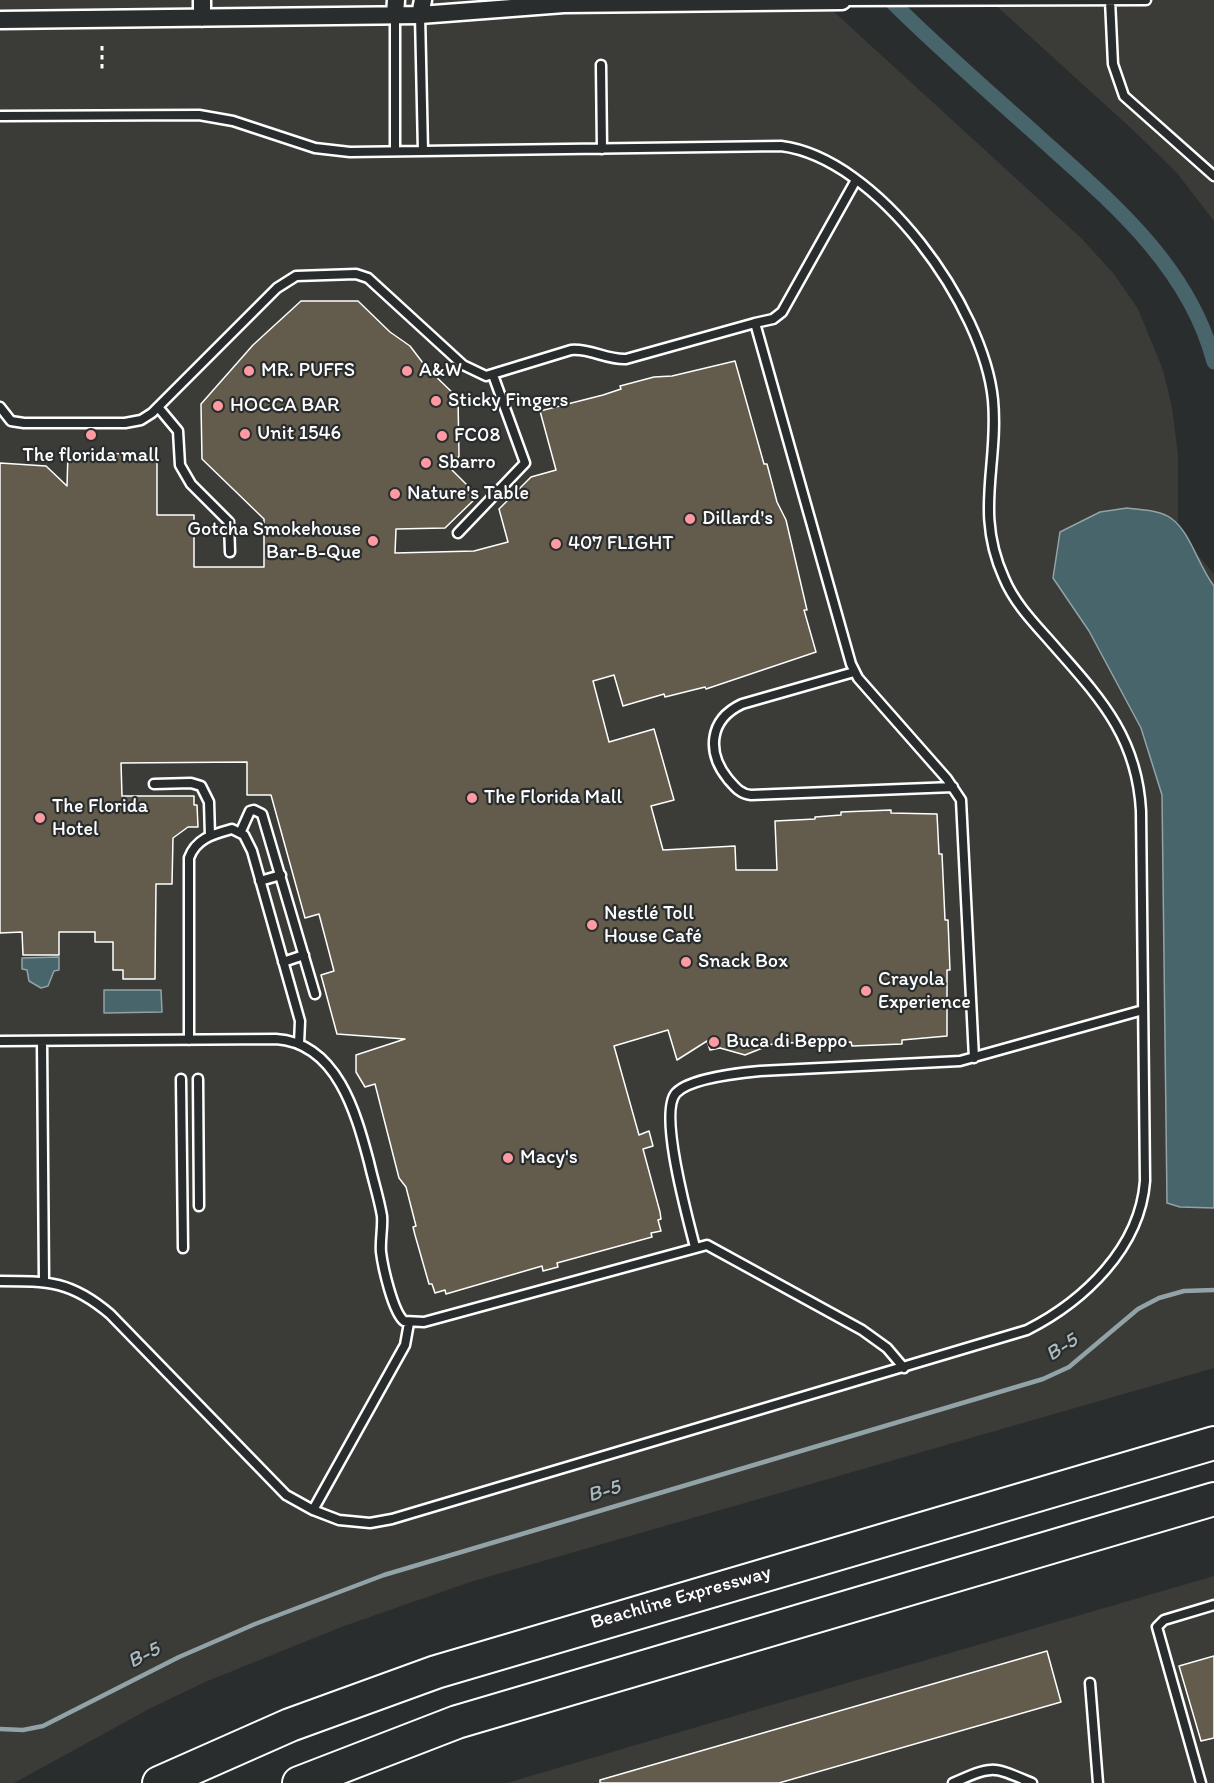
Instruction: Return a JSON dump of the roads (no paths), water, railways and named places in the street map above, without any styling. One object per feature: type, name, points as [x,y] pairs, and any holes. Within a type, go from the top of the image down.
[{"type":"highway","name":"Beachline Expressway","points":[[159,1783],[290,1725],[436,1672],[1214,1443]]},
{"type":"highway","points":[[299,1783],[457,1722],[1214,1499]]},
{"type":"street","points":[[202,0],[202,18]]},
{"type":"street","points":[[529,0],[564,4]]},
{"type":"street","points":[[0,20],[202,18],[395,8],[668,1],[842,1]]},
{"type":"lane","points":[[1110,0],[1113,64],[1124,96],[1214,176]]},
{"type":"lane","points":[[842,1],[1146,0]]},
{"type":"lane","points":[[395,8],[395,152]]},
{"type":"lane","points":[[421,8],[423,151]]},
{"type":"lane","points":[[600,65],[602,149]]},
{"type":"lane","points":[[0,117],[199,115],[233,122],[315,148],[350,152],[781,146],[818,156],[856,180],[889,209],[924,249],[950,285],[970,320],[985,357],[992,391],[994,433],[987,505],[992,540],[999,566],[1022,610],[1108,710],[1132,757],[1141,811],[1144,1193],[1141,1211],[1127,1242],[1087,1288],[1053,1316],[1007,1338],[392,1519],[370,1523],[349,1522],[313,1510],[279,1489],[99,1305],[69,1287],[44,1281],[0,1281]]},
{"type":"lane","points":[[0,407],[3,418],[24,423],[131,423],[146,417],[277,288],[296,276],[356,274],[368,278],[463,365],[479,374],[493,375],[563,351],[576,350],[610,359],[626,359],[773,319],[783,312],[856,180]]},
{"type":"lane","points":[[755,323],[854,672],[953,787],[963,808],[974,1058]]},
{"type":"lane","points":[[458,532],[525,464],[493,375]]},
{"type":"lane","points":[[158,407],[178,431],[180,465],[191,484],[229,522],[230,552]]},
{"type":"lane","points":[[854,672],[742,704],[729,712],[717,730],[712,750],[717,764],[734,786],[751,795],[953,787]]},
{"type":"lane","points":[[154,784],[191,783],[205,790],[209,802],[210,836]]},
{"type":"lane","points":[[241,831],[249,811],[254,810],[262,814],[315,994]]},
{"type":"lane","points":[[189,1040],[188,864],[194,847],[210,836],[232,829],[241,831],[249,844],[302,1028],[299,1044]]},
{"type":"lane","points":[[260,881],[281,874]]},
{"type":"lane","points":[[283,962],[304,956]]},
{"type":"lane","points":[[695,1246],[668,1122],[671,1100],[679,1090],[706,1080],[749,1072],[960,1061],[1143,1010]]},
{"type":"lane","points":[[0,1041],[276,1039],[299,1044],[331,1070],[352,1107],[381,1210],[381,1253],[386,1273],[398,1315],[409,1323],[424,1322],[695,1246],[712,1246],[862,1330],[887,1347],[904,1368]]},
{"type":"lane","points":[[42,1041],[44,1281]]},
{"type":"lane","points":[[181,1079],[183,1248]]},
{"type":"lane","points":[[198,1079],[200,1206]]},
{"type":"lane","points":[[313,1510],[405,1345],[409,1323]]},
{"type":"lane","points":[[1201,1783],[1157,1627],[1164,1620],[1214,1605]]},
{"type":"lane","points":[[1090,1683],[1098,1783]]},
{"type":"lane","points":[[953,1783],[985,1768],[1003,1770],[1032,1783]]},
{"type":"water","points":[[1127,508],[1156,512],[1172,519],[1184,532],[1214,586],[1214,1208],[1180,1207],[1167,1203],[1162,795],[1141,728],[1089,631],[1053,578],[1060,532],[1100,512]]},
{"type":"water","points":[[59,957],[59,970],[54,971],[48,986],[41,988],[29,981],[27,970],[22,969],[22,958]]},
{"type":"water","points":[[104,990],[161,990],[162,1012],[104,1013]]},
{"type":"waterway","points":[[890,0],[944,52],[1092,185],[1143,237],[1166,265],[1186,295],[1202,327],[1214,362]]},
{"type":"waterway","name":"B-5","points":[[0,1729],[23,1730],[43,1726],[179,1657],[255,1624],[384,1575],[1043,1379],[1069,1367],[1138,1309],[1159,1298],[1184,1291],[1214,1290]]},
{"type":"place","name":"MR. PUFFS","points":[[249,371]]},
{"type":"place","name":"A&W","points":[[407,371]]},
{"type":"place","name":"Sticky Fingers","points":[[436,401]]},
{"type":"place","name":"HOCCA BAR","points":[[218,406]]},
{"type":"place","name":"Unit 1546","points":[[245,434]]},
{"type":"place","name":"The florida mall","points":[[91,435]]},
{"type":"place","name":"FC08","points":[[442,436]]},
{"type":"place","name":"Sbarro","points":[[426,463]]},
{"type":"place","name":"Nature's Table","points":[[395,494]]},
{"type":"place","name":"Dillard's","points":[[690,519]]},
{"type":"place","name":"Gotcha Smokehouse Bar-B-Que","points":[[373,541]]},
{"type":"place","name":"407 FLIGHT","points":[[556,544]]},
{"type":"place","name":"The Florida Mall","points":[[472,798]]},
{"type":"place","name":"The Florida Hotel","points":[[40,818]]},
{"type":"place","name":"Nestlé Toll House Café","points":[[592,925]]},
{"type":"place","name":"Snack Box","points":[[686,962]]},
{"type":"place","name":"Crayola Experience","points":[[866,991]]},
{"type":"place","name":"Buca di Beppo","points":[[714,1042]]},
{"type":"place","name":"Macy's","points":[[508,1158]]}]
